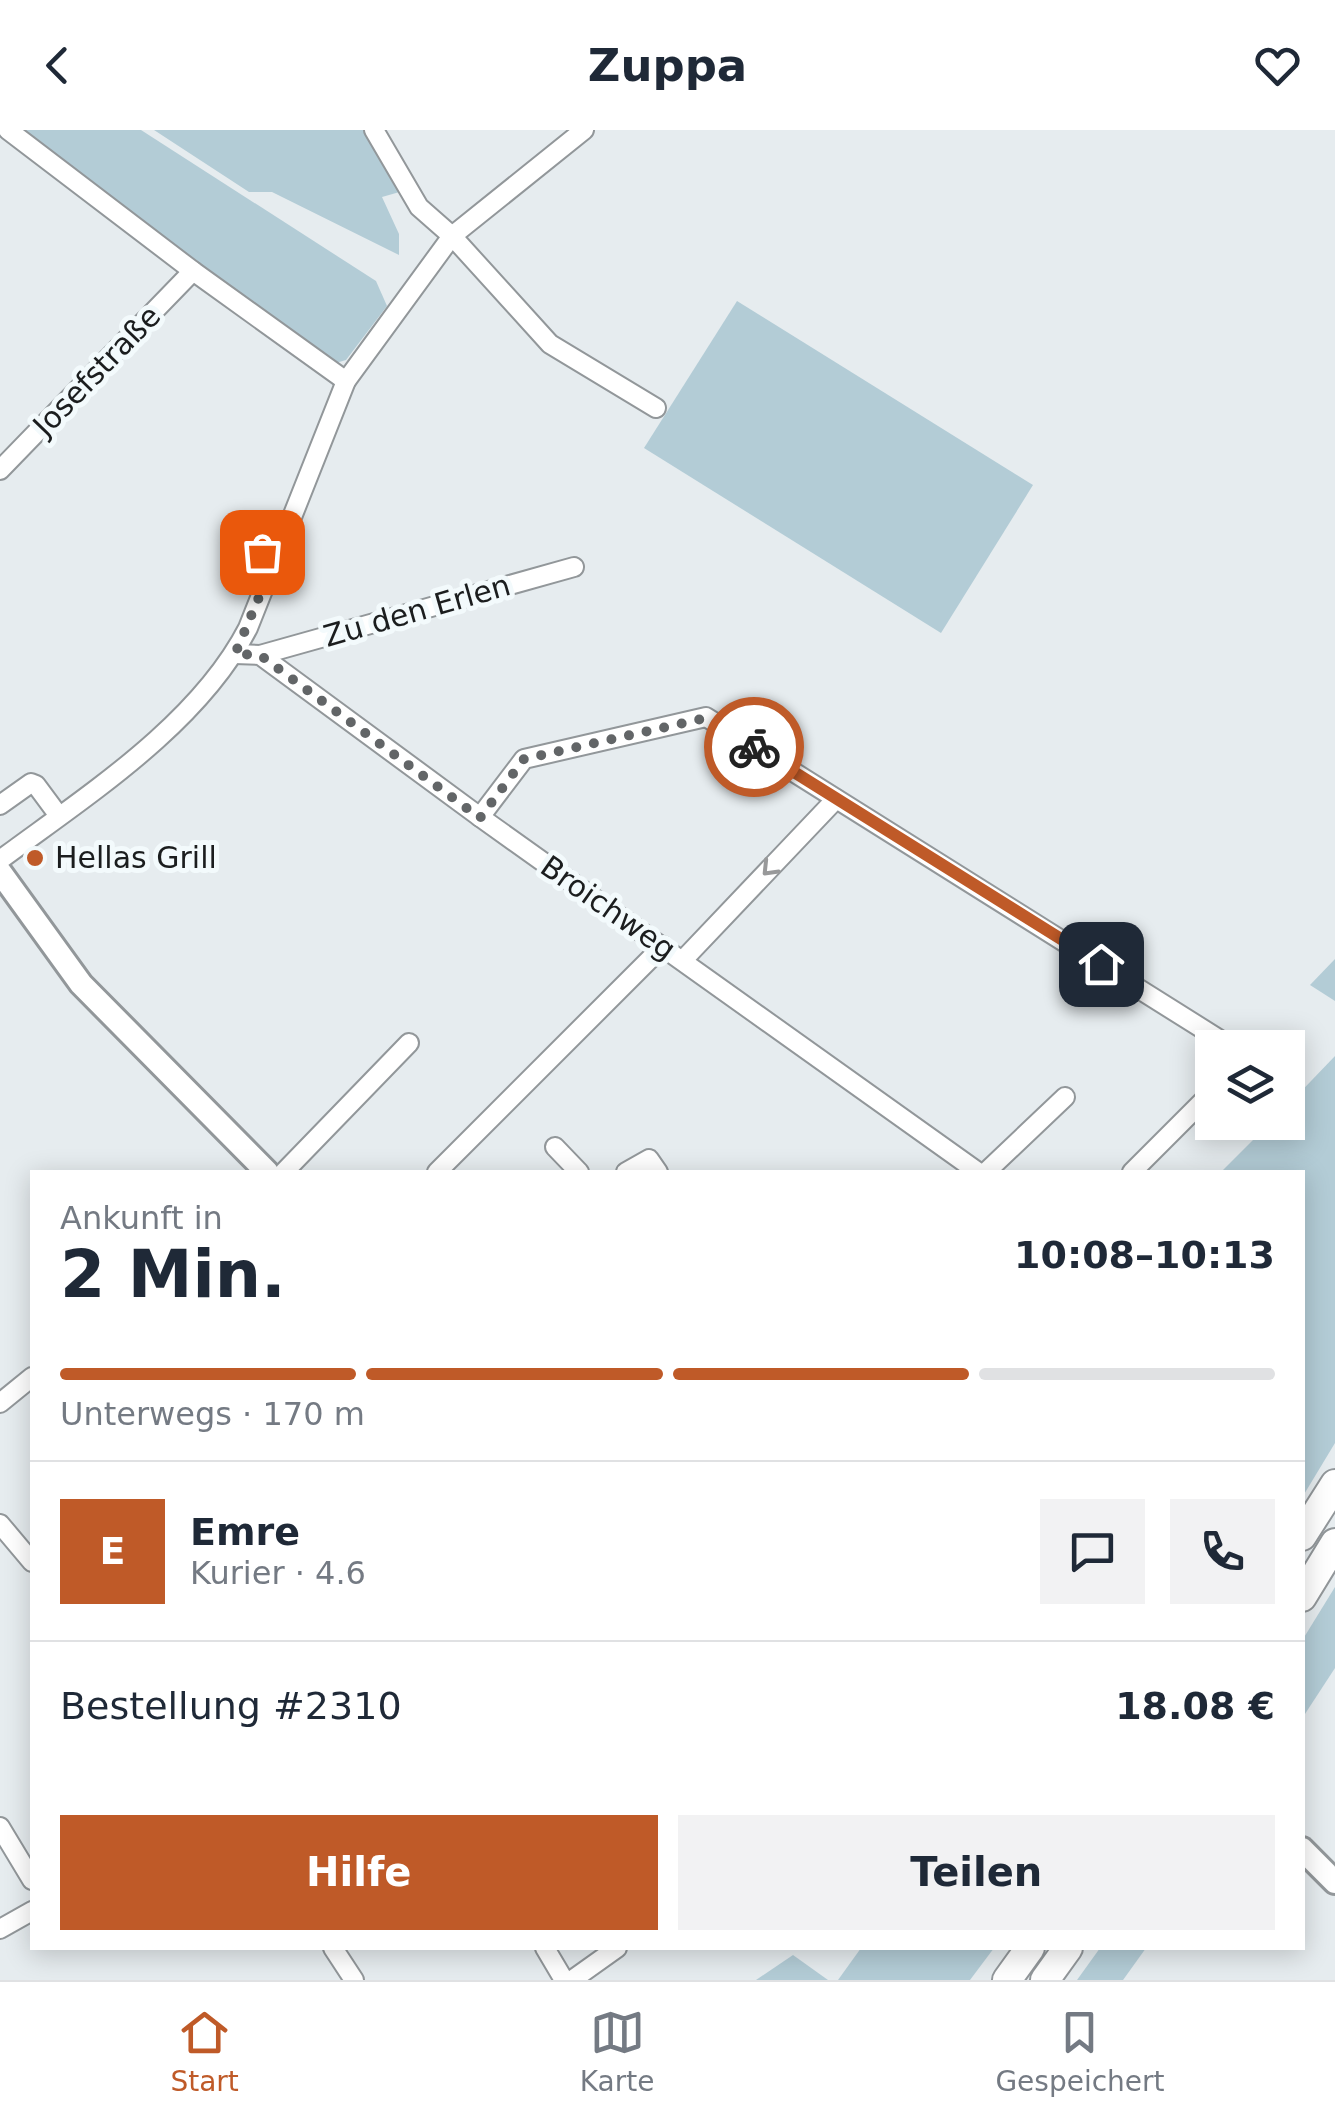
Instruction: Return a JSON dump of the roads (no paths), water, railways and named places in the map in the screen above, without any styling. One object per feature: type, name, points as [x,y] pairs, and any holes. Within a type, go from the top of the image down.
[{"type":"highway","points":[[1305,1531],[1335,1484]]},
{"type":"highway","points":[[1305,1592],[1335,1543]]},
{"type":"highway","points":[[1007,1980],[1029,1950]]},
{"type":"highway","points":[[1044,1980],[1066,1950]]},
{"type":"main road","points":[[2,876],[81,984],[265,1170]]},
{"type":"main road","points":[[1305,1852],[1335,1882]]},
{"type":"street","points":[[8,130],[193,272],[346,381]]},
{"type":"street","points":[[374,130],[420,207],[452,236],[550,344],[656,408]]},
{"type":"street","points":[[2,876],[59,816],[149,750],[235,654],[346,381],[452,236],[584,130]]},
{"type":"street","name":"Josefstraße","points":[[0,470],[193,272]]},
{"type":"street","points":[[242,526],[273,564]]},
{"type":"street","name":"Zu den Erlen","points":[[260,655],[574,567]]},
{"type":"street","points":[[235,654],[260,655]]},
{"type":"street","name":"Broichweg","points":[[260,655],[480,818],[975,1170]]},
{"type":"street","points":[[480,818],[524,759],[706,718],[1205,1030]]},
{"type":"street","points":[[0,804],[31,783],[59,816]]},
{"type":"street","points":[[683,960],[836,799]]},
{"type":"street","points":[[439,1170],[663,946]]},
{"type":"street","points":[[286,1170],[409,1042]]},
{"type":"street","points":[[988,1170],[1065,1097]]},
{"type":"street","points":[[1134,1170],[1195,1109]]},
{"type":"street","points":[[555,1147],[577,1170]]},
{"type":"street","points":[[629,1170],[648,1159],[656,1170]]},
{"type":"street","points":[[0,1403],[30,1379]]},
{"type":"street","points":[[0,1524],[30,1560]]},
{"type":"street","points":[[0,1828],[30,1877]]},
{"type":"street","points":[[0,1929],[30,1912]]},
{"type":"street","points":[[334,1950],[354,1980]]},
{"type":"street","points":[[545,1950],[564,1980]]},
{"type":"street","points":[[572,1980],[614,1950]]},
{"type":"place","name":"Hellas Grill","points":[[35,858]]}]
